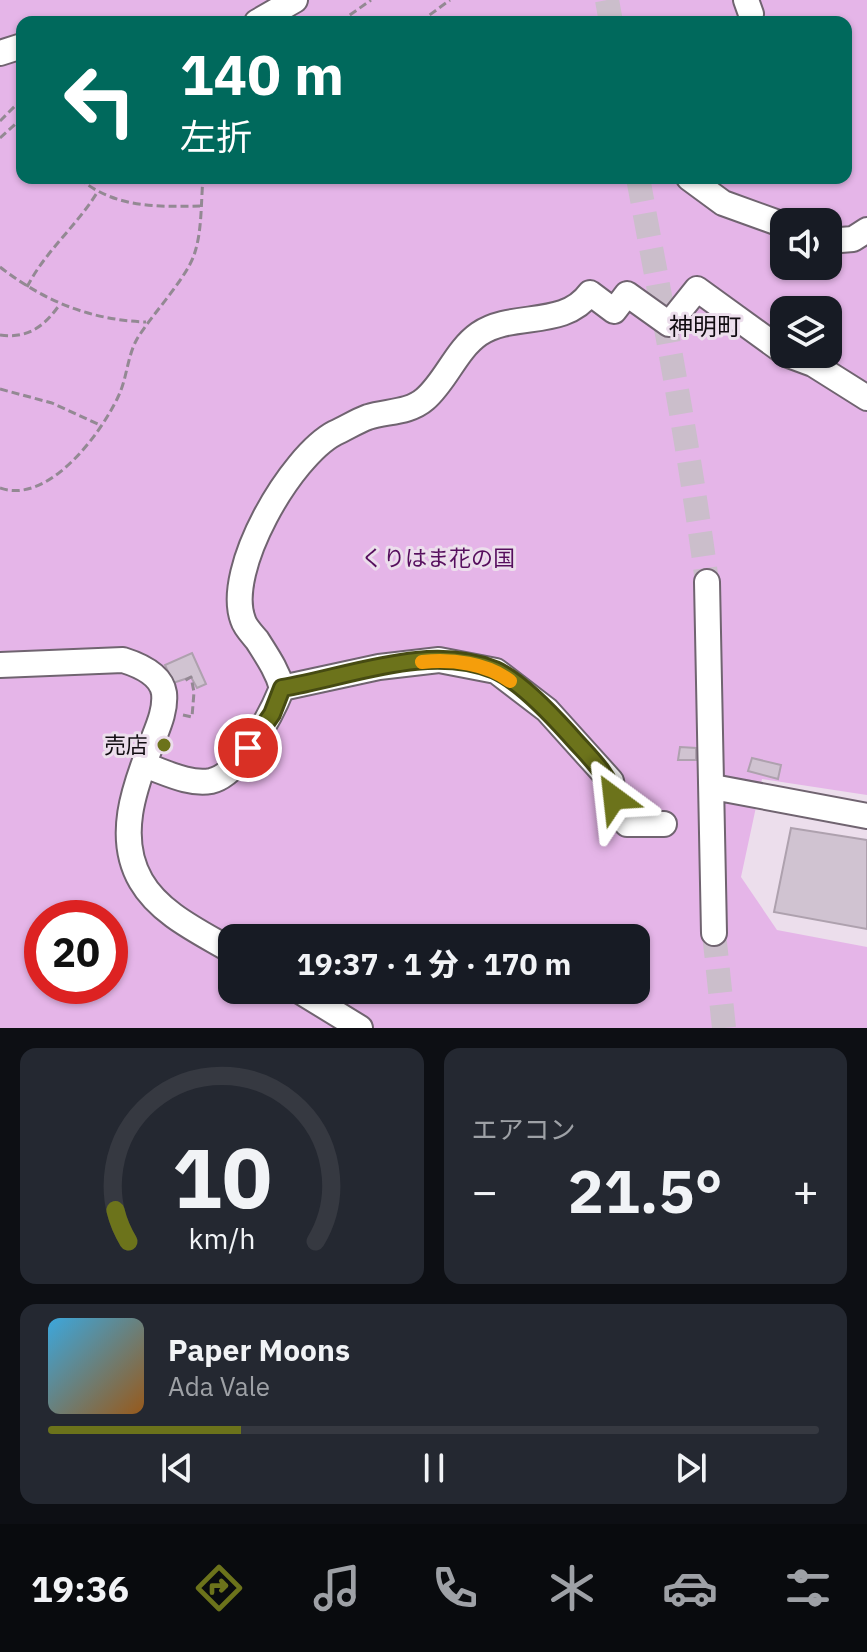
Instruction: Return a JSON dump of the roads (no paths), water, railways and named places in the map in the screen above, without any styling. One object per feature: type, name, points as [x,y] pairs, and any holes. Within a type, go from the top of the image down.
[{"type":"street","points":[[267,16],[295,0]]},
{"type":"street","points":[[697,184],[723,203],[770,220]]},
{"type":"street","points":[[842,240],[853,239],[867,230]]},
{"type":"street","points":[[144,765],[190,780],[222,778],[262,730],[282,688],[277,671],[243,621],[242,578],[255,534],[301,465],[331,436],[368,417],[407,409],[424,400],[480,333],[505,324],[570,312],[582,304],[590,293],[614,311],[627,294],[669,324],[697,289],[770,342]]},
{"type":"street","points":[[819,368],[867,398]]},
{"type":"street","points":[[707,582],[714,933]]},
{"type":"street","points":[[0,665],[123,660],[140,665],[155,676],[164,690],[163,709],[130,813],[128,836],[132,859],[141,882],[162,907],[218,942]]},
{"type":"street","points":[[282,688],[379,667],[439,660],[496,671],[547,710],[611,781],[618,815],[627,824],[664,824]]},
{"type":"street","points":[[713,787],[867,816]]},
{"type":"street","points":[[321,1004],[360,1028]]},
{"type":"tunnel","points":[[607,0],[610,16]]},
{"type":"tunnel","points":[[639,184],[684,430],[707,582]]},
{"type":"tunnel","points":[[714,933],[724,1028]]},
{"type":"place","name":"売店","points":[[164,745]]},
{"type":"district","name":"神明町","points":[[705,327]]},
{"type":"park label","name":"くりはま花の国","points":[[438,558]]}]
